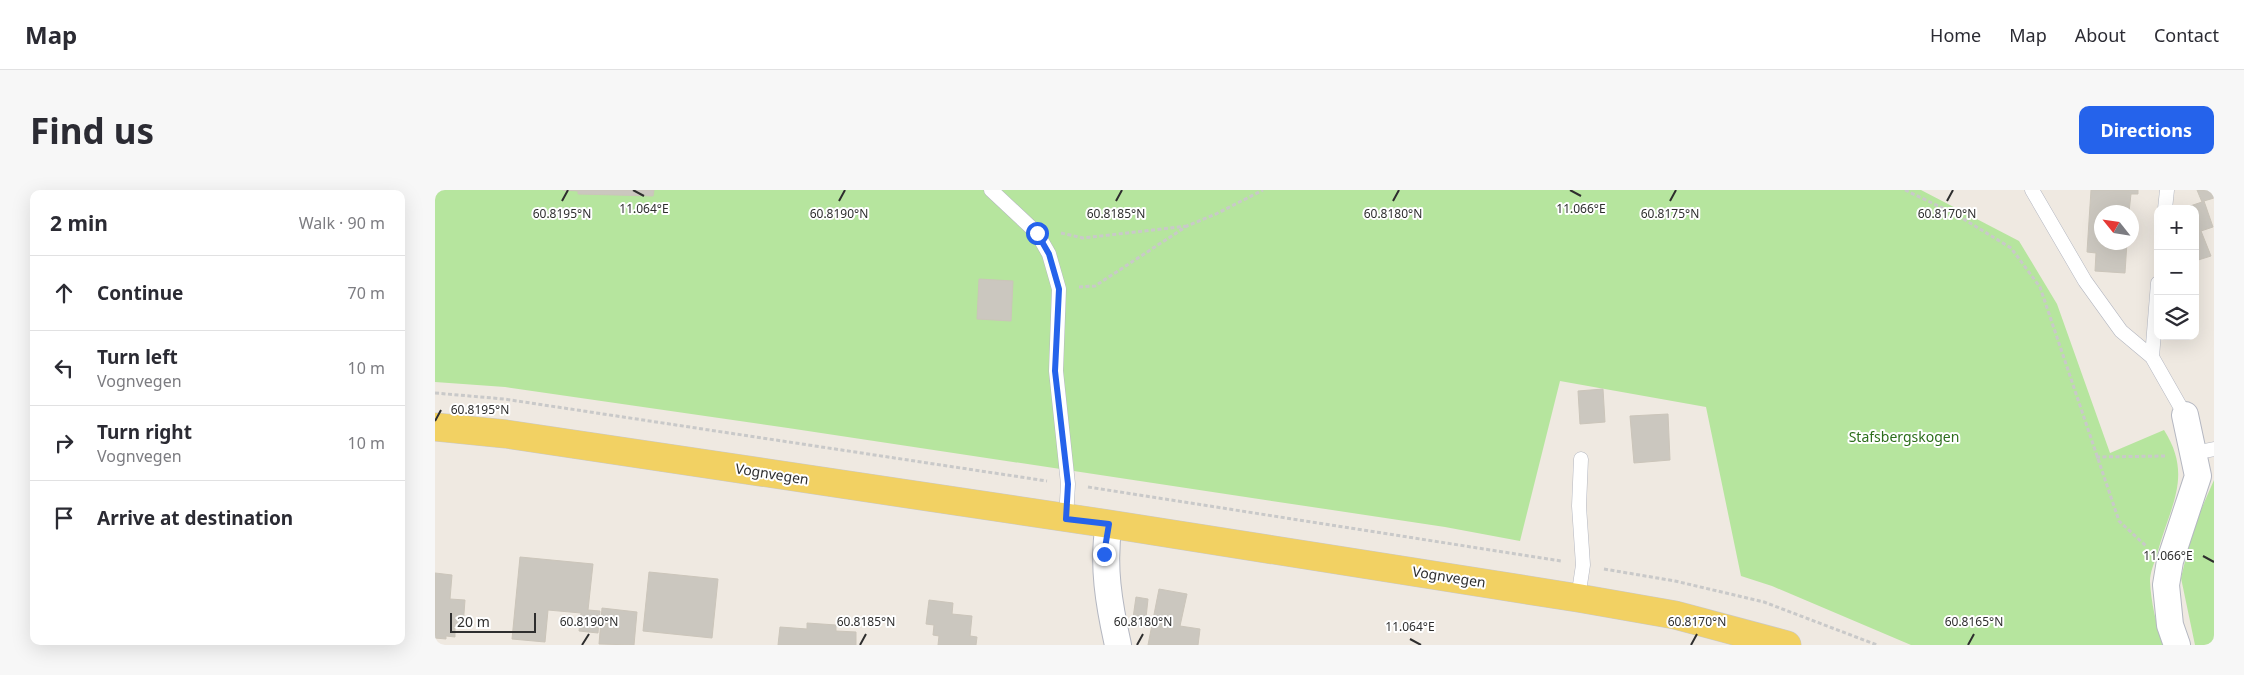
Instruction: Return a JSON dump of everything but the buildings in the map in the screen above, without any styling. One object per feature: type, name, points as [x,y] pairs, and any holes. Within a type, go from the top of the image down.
[{"type":"main road","name":"Vognvegen","points":[[435,426],[506,434],[1109,524],[1578,598],[1675,615],[1787,645]]},
{"type":"street","points":[[2177,645],[2170,625],[2166,585],[2170,561],[2198,476],[2204,451],[2185,415]]},
{"type":"street","points":[[1109,524],[1104,554],[1112,618],[1118,645]]},
{"type":"lane","points":[[991,190],[1037,233],[1049,254],[1059,289],[1055,371],[1068,484],[1066,519]]},
{"type":"lane","points":[[2032,190],[2085,281],[2121,331],[2152,357],[2185,415]]},
{"type":"lane","points":[[2165,205],[2167,190]]},
{"type":"lane","points":[[2152,357],[2157,295]]},
{"type":"lane","points":[[1578,598],[1583,565],[1579,506],[1581,459]]},
{"type":"path","points":[[1059,289],[1095,286],[1187,226],[1216,214],[1263,190]]},
{"type":"path","points":[[1905,190],[1957,216],[2011,248],[2040,287],[2119,521],[2146,546],[2170,561]]},
{"type":"path","points":[[1037,233],[1045,230],[1083,238],[1187,226]]},
{"type":"path","points":[[2096,457],[2154,457],[2204,451]]},
{"type":"green space","name":"Stafsbergskogen","points":[[435,190],[1921,190],[2019,241],[2057,304],[2110,453],[2164,430],[2173,447],[2178,478],[2172,507],[2152,568],[2150,581],[2154,613],[2164,645],[1911,645],[1772,586],[1741,576],[1706,407],[1560,381],[1520,541],[1445,527],[788,428],[505,387],[435,382]]},
{"type":"green space","points":[[2214,480],[2214,645],[2195,645],[2181,578],[2193,528]]},
{"type":"route","points":[[1037,233],[1049,254],[1059,289],[1055,371],[1068,484],[1066,519],[1109,524],[1104,554]]}]
